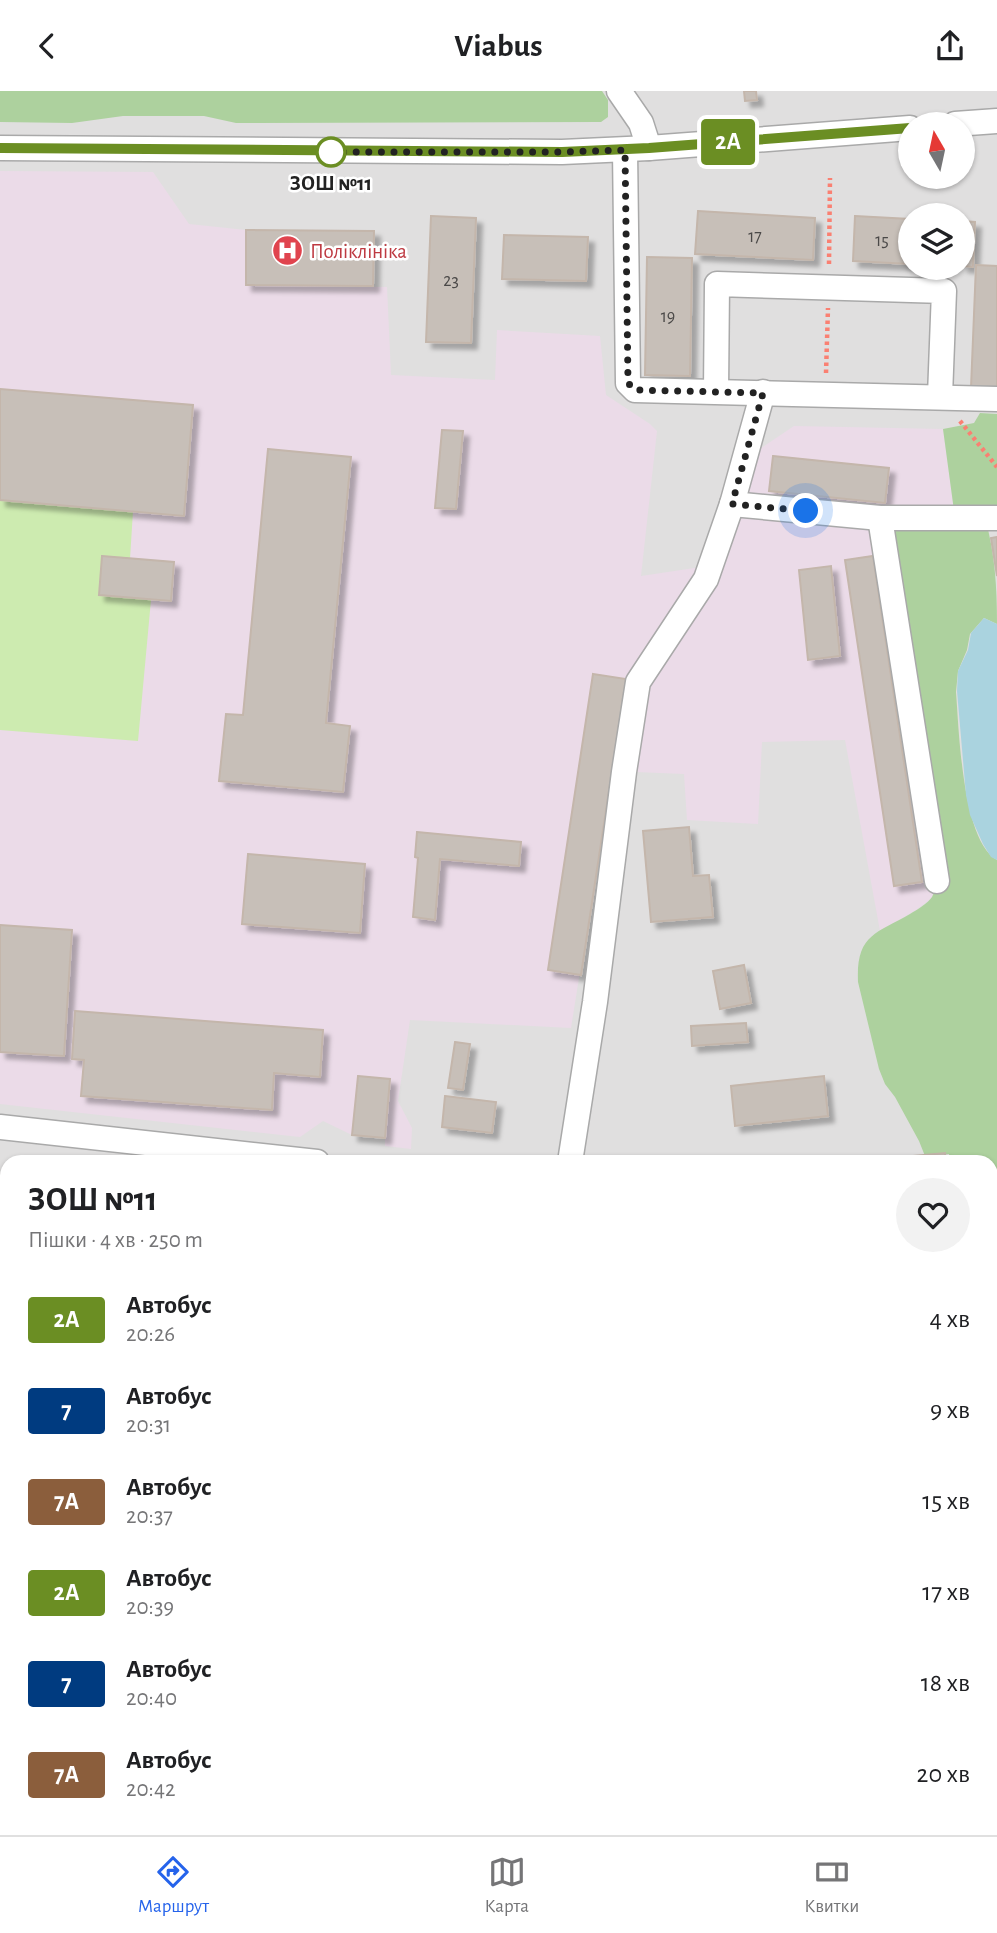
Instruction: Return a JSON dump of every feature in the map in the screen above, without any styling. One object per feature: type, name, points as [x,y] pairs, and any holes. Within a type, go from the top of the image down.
[{"type":"street","points":[[619,91],[640,123],[628,383],[635,390],[997,399]]},
{"type":"street","points":[[975,123],[997,121]]},
{"type":"street","points":[[0,148],[522,152],[637,149],[898,129]]},
{"type":"street","points":[[716,391],[717,284],[944,291],[940,396]]},
{"type":"street","points":[[571,1155],[595,1002],[638,682],[706,579],[732,504],[763,393]]},
{"type":"street","points":[[732,504],[880,518],[997,518]]},
{"type":"street","points":[[880,518],[937,881]]},
{"type":"street","points":[[0,1127],[254,1155]]},
{"type":"path","points":[[940,396],[997,467]]},
{"type":"shaded area","points":[[0,91],[997,91],[997,1155],[0,1155]]},
{"type":"shaded area","points":[[0,171],[153,172],[189,224],[246,230],[246,285],[387,287],[391,375],[495,380],[497,330],[600,336],[606,395],[657,431],[641,576],[701,567],[745,459],[794,426],[943,429],[955,518],[937,881],[932,898],[880,931],[845,740],[762,742],[758,824],[687,820],[684,774],[612,771],[571,1028],[410,1020],[398,1101],[412,1128],[411,1149],[385,1146],[385,1138],[352,1135],[323,1121],[300,1137],[0,1104]]},
{"type":"green space","points":[[0,91],[602,91],[608,100],[608,117],[601,122],[236,123],[204,116],[123,116],[72,123],[0,122]]},
{"type":"green space","points":[[980,413],[997,414],[997,516],[985,518],[995,570],[997,624],[984,618],[970,634],[958,671],[956,692],[964,783],[969,808],[985,849],[997,860],[997,1155],[925,1155],[879,1069],[858,982],[858,966],[864,945],[878,932],[928,902],[937,881],[880,518],[955,518],[943,429],[974,423]]},
{"type":"green space","points":[[0,500],[133,511],[130,559],[102,557],[99,595],[151,600],[138,741],[0,730]]},
{"type":"water","points":[[984,618],[997,624],[997,860],[991,857],[983,844],[970,815],[957,691],[958,671],[968,650],[971,633]]},
{"type":"building","points":[[744,91],[756,91],[757,100],[745,101]]},
{"type":"building","points":[[698,211],[815,218],[813,260],[695,254]]},
{"type":"building","points":[[431,216],[476,218],[471,343],[426,342]]},
{"type":"building","points":[[855,216],[898,218],[898,263],[853,261]]},
{"type":"building","points":[[246,230],[374,231],[373,286],[246,285]]},
{"type":"building","points":[[504,235],[588,237],[586,281],[502,279]]},
{"type":"building","points":[[647,257],[692,258],[690,376],[645,375]]},
{"type":"building","points":[[976,265],[997,266],[997,388],[971,388]]},
{"type":"building","points":[[0,389],[193,405],[184,516],[0,500]]},
{"type":"building","points":[[442,430],[463,431],[456,509],[435,508]]},
{"type":"building","points":[[268,449],[351,457],[326,723],[350,726],[343,792],[219,781],[226,714],[243,715]]},
{"type":"building","points":[[773,456],[889,468],[885,503],[769,491]]},
{"type":"building","points":[[997,537],[997,576],[991,538]]},
{"type":"building","points":[[102,556],[174,562],[171,601],[99,595]]},
{"type":"building","points":[[873,556],[922,882],[894,886],[845,560]]},
{"type":"building","points":[[831,566],[840,656],[808,660],[799,570]]},
{"type":"building","points":[[593,674],[626,679],[581,975],[548,970]]},
{"type":"building","points":[[689,827],[693,876],[709,875],[713,917],[651,922],[643,831]]},
{"type":"building","points":[[417,832],[521,842],[519,866],[440,859],[435,920],[413,917],[418,858],[415,857]]},
{"type":"building","points":[[248,854],[365,864],[360,933],[242,924]]},
{"type":"building","points":[[0,925],[72,930],[64,1056],[0,1052]]},
{"type":"building","points":[[744,965],[751,1003],[720,1009],[713,971]]},
{"type":"building","points":[[75,1011],[323,1030],[320,1077],[274,1073],[272,1110],[81,1096],[84,1060],[72,1059]]},
{"type":"building","points":[[746,1023],[748,1042],[692,1046],[691,1026]]},
{"type":"building","points":[[455,1042],[470,1044],[463,1090],[448,1088]]},
{"type":"building","points":[[358,1076],[390,1079],[385,1138],[352,1135]]},
{"type":"building","points":[[824,1076],[828,1116],[735,1126],[731,1086]]},
{"type":"building","points":[[445,1096],[496,1102],[492,1133],[442,1127]]},
{"type":"bus line","name":"2А","points":[[0,148],[562,152],[898,129]]},
{"type":"place","name":"ЗОШ №11","points":[[331,152]]},
{"type":"place","name":"Поліклініка","points":[[287,251]]},
{"type":"route","points":[[331,152],[625,150],[628,383],[635,390],[763,393],[732,504],[806,511]]}]
